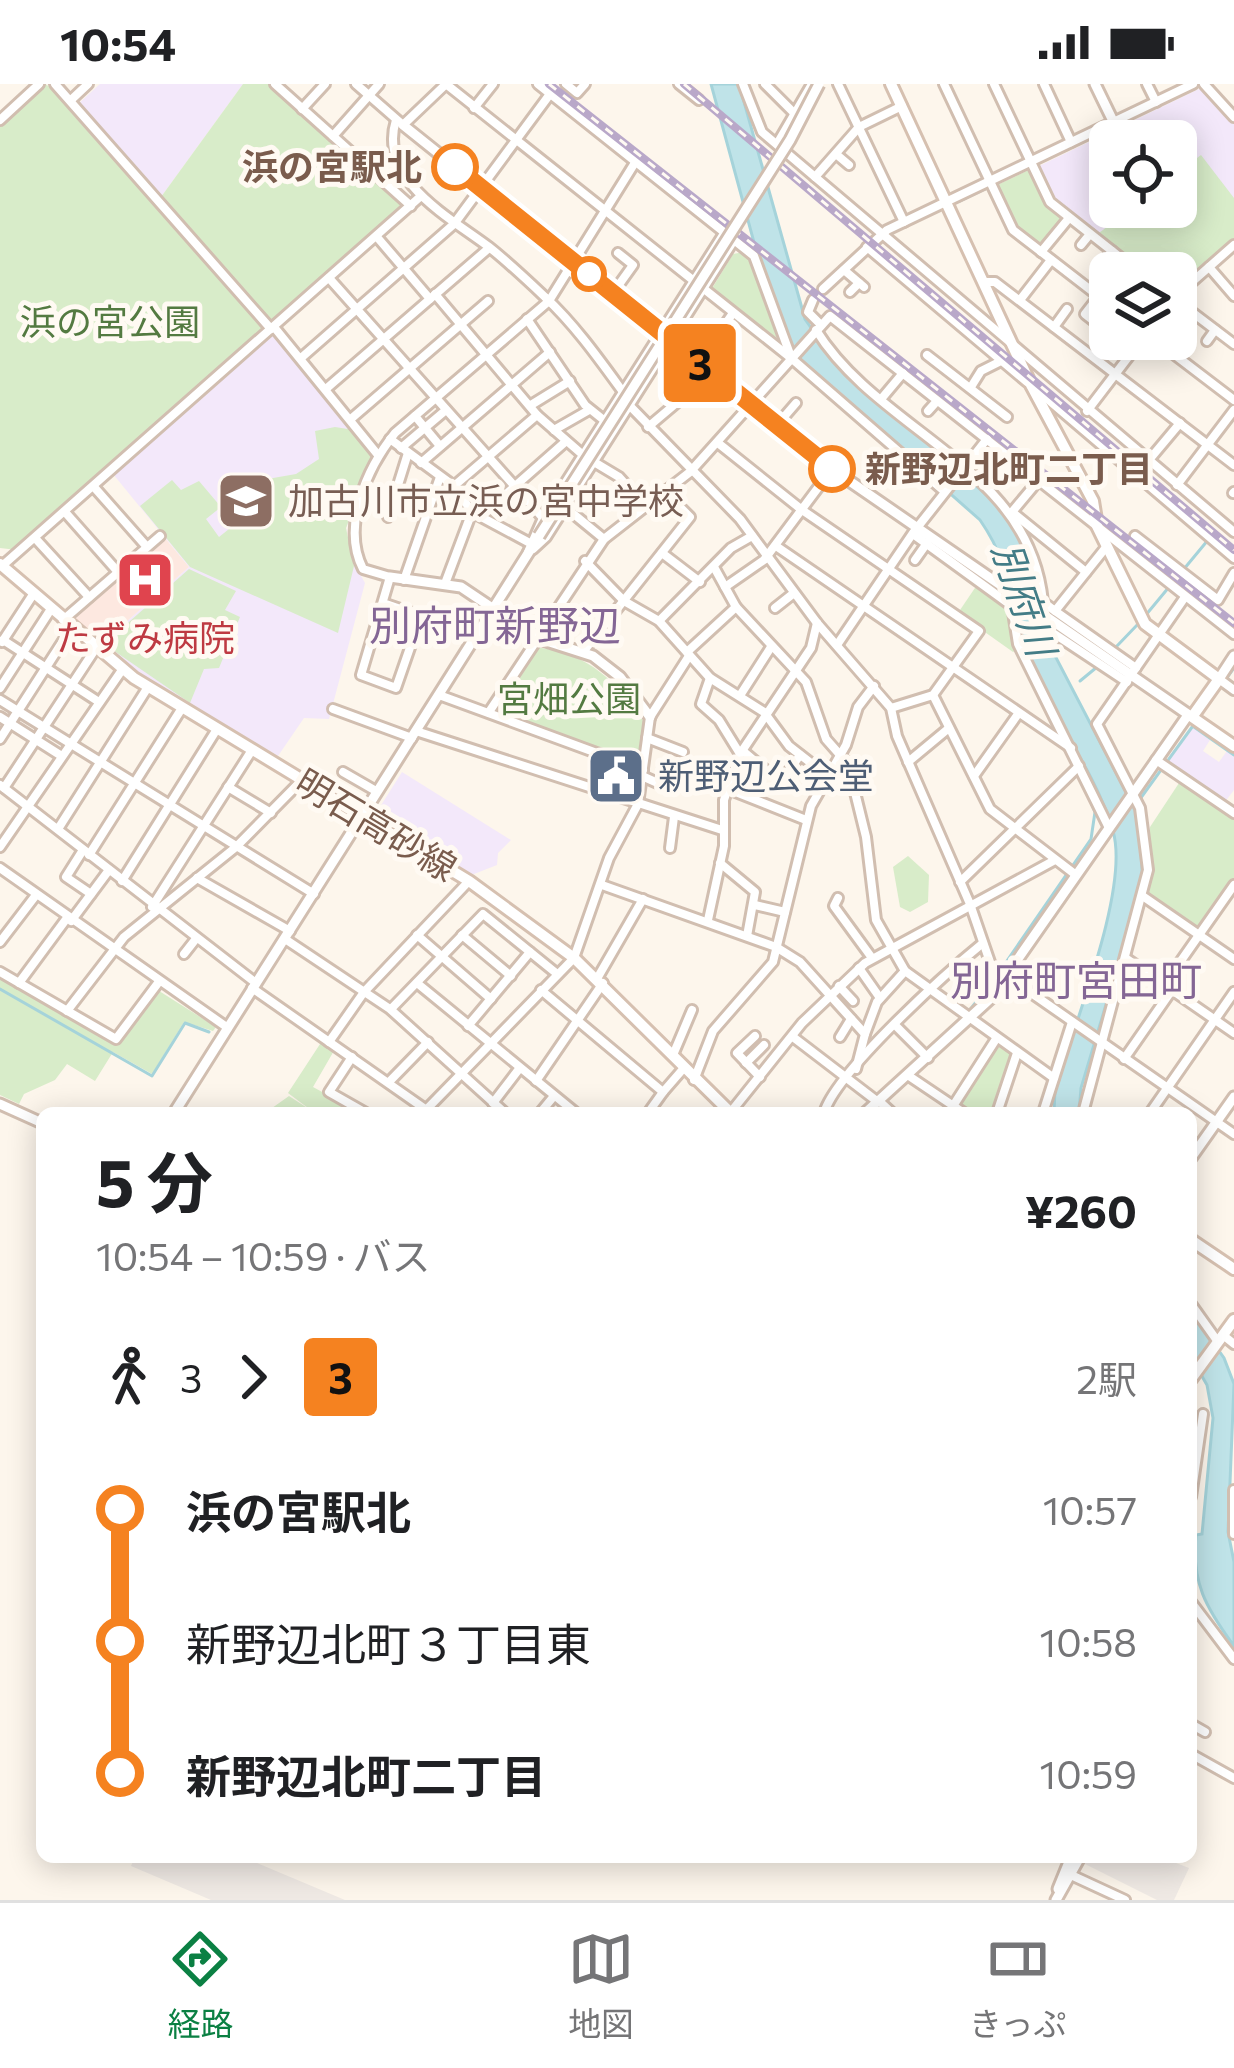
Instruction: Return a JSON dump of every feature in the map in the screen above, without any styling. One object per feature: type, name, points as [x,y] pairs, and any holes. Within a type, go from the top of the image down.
[{"type":"main road","points":[[891,84],[1031,385],[1093,502],[1097,526],[1145,624],[1225,683],[1193,718],[1234,746]]},
{"type":"main road","name":"明石高砂線","points":[[1,565],[122,670],[469,881],[574,958],[723,1107]]},
{"type":"main road","points":[[1197,1244],[1234,1269]]},
{"type":"main road","points":[[1197,1367],[1234,1320]]},
{"type":"street","points":[[0,120],[39,84]]},
{"type":"street","points":[[55,84],[70,100]]},
{"type":"street","points":[[88,84],[67,104],[301,358],[378,455]]},
{"type":"street","points":[[275,84],[411,206]]},
{"type":"street","points":[[302,109],[325,84]]},
{"type":"street","points":[[356,84],[832,469],[915,531],[1193,718],[1156,760],[970,1022],[872,1107]]},
{"type":"street","points":[[333,136],[379,84]]},
{"type":"street","points":[[623,392],[549,301],[422,196],[393,139],[400,123],[446,84],[474,108],[496,118],[516,141],[791,358],[944,491]]},
{"type":"street","points":[[474,108],[493,84]]},
{"type":"street","points":[[538,84],[754,256],[791,358]]},
{"type":"street","points":[[566,84],[577,93],[585,84]]},
{"type":"street","points":[[679,84],[699,100]]},
{"type":"street","points":[[743,84],[755,125],[1234,532]]},
{"type":"street","points":[[765,84],[796,115]]},
{"type":"street","points":[[777,145],[816,84]]},
{"type":"street","points":[[528,548],[790,140],[816,84]]},
{"type":"street","points":[[838,84],[904,222]]},
{"type":"street","points":[[944,84],[1012,230],[1089,288]]},
{"type":"street","points":[[994,84],[1050,202],[1112,251]]},
{"type":"street","points":[[1044,84],[1071,142]]},
{"type":"street","points":[[1095,84],[1112,120]]},
{"type":"street","points":[[1147,84],[1156,102]]},
{"type":"street","points":[[1117,120],[1193,84]]},
{"type":"street","points":[[1204,84],[1229,104],[1234,117]]},
{"type":"street","points":[[301,358],[454,224],[550,94]]},
{"type":"street","points":[[815,177],[859,127],[902,106]]},
{"type":"street","points":[[535,115],[549,125]]},
{"type":"street","points":[[823,289],[883,234],[1089,133]]},
{"type":"street","points":[[836,154],[850,165]]},
{"type":"street","points":[[636,161],[549,301],[415,416],[378,455],[352,540],[363,569],[404,580],[446,581],[536,638],[583,652],[613,669],[650,717]]},
{"type":"street","points":[[1,565],[422,196]]},
{"type":"street","points":[[1041,252],[1069,218]]},
{"type":"street","points":[[178,1107],[492,611],[543,518],[724,232]]},
{"type":"street","points":[[1082,245],[1090,234]]},
{"type":"street","points":[[377,237],[564,443],[583,455]]},
{"type":"street","points":[[528,548],[565,507],[734,240]]},
{"type":"street","points":[[1197,278],[1234,245]]},
{"type":"street","points":[[327,388],[489,248]]},
{"type":"street","points":[[867,248],[1234,557]]},
{"type":"street","points":[[613,293],[634,265],[618,254]]},
{"type":"street","points":[[1020,300],[1051,260]]},
{"type":"street","points":[[1209,267],[1234,296]]},
{"type":"street","points":[[844,270],[862,285],[850,292]]},
{"type":"street","points":[[329,278],[543,518]]},
{"type":"street","points":[[984,281],[995,282],[1020,300],[1234,465]]},
{"type":"street","points":[[813,300],[808,312],[843,365],[1086,572]]},
{"type":"street","points":[[352,418],[488,301]]},
{"type":"street","points":[[1054,327],[1067,310]]},
{"type":"street","points":[[722,328],[733,313]]},
{"type":"street","points":[[1197,315],[1234,344]]},
{"type":"street","points":[[490,712],[604,539],[690,472],[830,316],[1234,634]]},
{"type":"street","points":[[527,319],[590,410],[604,421]]},
{"type":"street","points":[[1207,340],[1215,330]]},
{"type":"street","points":[[938,363],[948,350]]},
{"type":"street","points":[[421,463],[550,352]]},
{"type":"street","points":[[927,355],[999,405],[1006,416]]},
{"type":"street","points":[[712,373],[725,357]]},
{"type":"street","points":[[1087,411],[1126,360]]},
{"type":"street","points":[[1182,360],[1234,400]]},
{"type":"street","points":[[971,388],[981,370],[1001,361]]},
{"type":"street","points":[[882,398],[903,373]]},
{"type":"street","points":[[454,486],[570,381]]},
{"type":"street","points":[[648,428],[680,400]]},
{"type":"street","points":[[928,411],[938,401]]},
{"type":"street","points":[[777,425],[796,403]]},
{"type":"street","points":[[630,406],[752,536],[817,623],[891,707],[908,762],[970,904],[991,965],[1194,1107]]},
{"type":"street","points":[[387,512],[405,451],[446,410]]},
{"type":"street","points":[[554,430],[590,410]]},
{"type":"street","points":[[1176,486],[1234,410]]},
{"type":"street","points":[[415,416],[440,446]]},
{"type":"street","points":[[1149,460],[1180,423]]},
{"type":"street","points":[[390,439],[454,486],[476,514],[528,548]]},
{"type":"street","points":[[837,645],[944,491],[986,440]]},
{"type":"street","points":[[718,442],[802,510],[979,631],[933,695],[891,707]]},
{"type":"street","points":[[446,581],[476,514],[514,488],[564,443]]},
{"type":"street","points":[[594,462],[620,477],[645,506]]},
{"type":"street","points":[[725,586],[768,556],[832,469]]},
{"type":"street","points":[[404,580],[440,477]]},
{"type":"street","points":[[1012,512],[1038,481]]},
{"type":"street","points":[[94,487],[147,547]]},
{"type":"street","points":[[583,652],[690,517],[665,492]]},
{"type":"street","points":[[565,507],[604,539]]},
{"type":"street","points":[[65,512],[118,572]]},
{"type":"street","points":[[1012,512],[1034,560],[1043,602],[1132,675]]},
{"type":"street","points":[[0,739],[45,669],[67,623],[88,597],[160,536]]},
{"type":"street","points":[[659,621],[752,536]]},
{"type":"street","points":[[1135,536],[1177,564],[1217,600],[1234,573]]},
{"type":"street","points":[[35,538],[88,597]]},
{"type":"street","points":[[915,560],[929,540]]},
{"type":"street","points":[[929,540],[1012,606],[1018,644],[1109,828]]},
{"type":"street","points":[[776,546],[1071,748]]},
{"type":"street","points":[[1055,611],[1106,546]]},
{"type":"street","points":[[662,553],[700,582]]},
{"type":"street","points":[[586,561],[625,602],[659,621],[710,678],[768,717],[800,755],[826,774]]},
{"type":"street","points":[[714,567],[736,607],[806,682],[838,757],[850,770],[866,837],[876,920],[888,946],[905,971],[927,989],[1054,1078]]},
{"type":"street","points":[[383,603],[421,616],[396,688],[361,675],[390,577]]},
{"type":"street","points":[[34,593],[4,627],[1,642],[98,702]]},
{"type":"street","points":[[775,608],[794,593]]},
{"type":"street","points":[[1085,1107],[1144,897],[1148,847],[1132,794],[1097,724],[1185,597]]},
{"type":"street","points":[[430,1107],[487,1042],[574,958],[638,804],[650,717],[688,654],[736,607]]},
{"type":"street","points":[[0,688],[52,609]]},
{"type":"street","points":[[708,920],[728,789],[742,753],[814,641],[817,623]]},
{"type":"street","points":[[1050,632],[1132,675]]},
{"type":"street","points":[[740,694],[771,647]]},
{"type":"street","points":[[96,648],[2,786],[254,986],[420,1107]]},
{"type":"street","points":[[1225,683],[1234,656]]},
{"type":"street","points":[[0,847],[122,670]]},
{"type":"street","points":[[710,678],[701,704],[742,753],[768,772]]},
{"type":"street","points":[[693,1081],[713,1031],[748,997],[773,962],[806,820],[857,707],[874,686]]},
{"type":"street","points":[[58,829],[148,687]]},
{"type":"street","points":[[439,695],[642,773],[662,785]]},
{"type":"street","points":[[933,695],[990,809],[1013,832],[1076,875]]},
{"type":"street","points":[[0,700],[314,894]]},
{"type":"street","points":[[92,894],[66,878],[135,784],[182,708]]},
{"type":"street","points":[[333,709],[722,830]]},
{"type":"street","points":[[974,776],[1018,714]]},
{"type":"street","points":[[0,717],[60,755]]},
{"type":"street","points":[[908,762],[949,728]]},
{"type":"street","points":[[122,881],[217,729]]},
{"type":"street","points":[[647,738],[680,747]]},
{"type":"street","points":[[154,908],[252,750]]},
{"type":"street","points":[[789,770],[800,755]]},
{"type":"street","points":[[1156,760],[1234,813]]},
{"type":"street","points":[[960,882],[1080,766]]},
{"type":"street","points":[[343,772],[376,791]]},
{"type":"street","points":[[67,1011],[112,952],[154,908],[236,847],[302,780]]},
{"type":"street","points":[[228,787],[271,813]]},
{"type":"street","points":[[728,789],[806,820]]},
{"type":"street","points":[[670,848],[674,818]]},
{"type":"street","points":[[735,1107],[828,997],[859,968],[888,946],[1054,860]]},
{"type":"street","points":[[720,863],[753,890],[755,904],[747,936]]},
{"type":"street","points":[[0,868],[112,952],[228,1028]]},
{"type":"street","points":[[19,983],[109,870]]},
{"type":"street","points":[[197,878],[287,935],[390,1010],[498,1107]]},
{"type":"street","points":[[329,1042],[364,992],[469,881]]},
{"type":"street","points":[[602,885],[776,947],[800,962],[865,1034]]},
{"type":"street","points":[[1124,1059],[1234,885]]},
{"type":"street","points":[[0,943],[36,895]]},
{"type":"street","points":[[1144,897],[1234,959]]},
{"type":"street","points":[[838,898],[834,906],[872,958]]},
{"type":"street","points":[[536,1081],[577,1023],[643,899]]},
{"type":"street","points":[[755,904],[785,913]]},
{"type":"street","points":[[390,1010],[483,914],[556,973]]},
{"type":"street","points":[[417,935],[491,998]]},
{"type":"street","points":[[462,935],[511,976]]},
{"type":"street","points":[[184,955],[195,940]]},
{"type":"street","points":[[827,1107],[834,1090],[927,989],[983,943]]},
{"type":"street","points":[[468,1026],[530,952]]},
{"type":"street","points":[[1126,958],[1234,1033]]},
{"type":"street","points":[[859,968],[880,998]]},
{"type":"street","points":[[852,1072],[880,998],[905,971]]},
{"type":"street","points":[[0,972],[116,1039],[158,983]]},
{"type":"street","points":[[417,983],[568,1107]]},
{"type":"street","points":[[839,986],[853,1001]]},
{"type":"street","points":[[542,989],[663,1092]]},
{"type":"street","points":[[1154,1107],[1234,992]]},
{"type":"street","points":[[672,1057],[692,1010]]},
{"type":"street","points":[[840,1036],[850,1019]]},
{"type":"street","points":[[1045,1107],[1072,1022]]},
{"type":"street","points":[[895,1025],[929,1059]]},
{"type":"street","points":[[755,1036],[737,1053],[760,1077]]},
{"type":"street","points":[[793,1037],[852,1072],[884,1107]]},
{"type":"street","points":[[909,1076],[953,1106],[996,1039]]},
{"type":"street","points":[[389,1082],[428,1042]]},
{"type":"street","points":[[746,1063],[764,1045]]},
{"type":"street","points":[[999,1107],[1017,1053]]},
{"type":"street","points":[[352,1057],[329,1092],[355,1107]]},
{"type":"street","points":[[493,1103],[519,1069]]},
{"type":"street","points":[[652,1107],[683,1069]]},
{"type":"street","points":[[545,1107],[554,1096]]},
{"type":"street","points":[[1197,1149],[1234,1096]]},
{"type":"street","points":[[0,1104],[36,1120]]},
{"type":"street","points":[[1197,1109],[1234,1134]]},
{"type":"street","points":[[1197,1311],[1220,1339],[1234,1344]]},
{"type":"street","points":[[1197,1415],[1206,1414],[1197,1464]]},
{"type":"street","points":[[1234,1490],[1234,1534]]},
{"type":"street","points":[[1197,1610],[1234,1659]]},
{"type":"street","points":[[1197,1727],[1205,1732]]},
{"type":"street","points":[[1197,1757],[1234,1778]]},
{"type":"street","points":[[1056,1900],[1073,1863]]},
{"type":"street","points":[[1056,1900],[1074,1863]]},
{"type":"street","points":[[1071,1876],[1125,1900]]},
{"type":"shaded area","points":[[100,84],[243,84],[161,197],[77,105]]},
{"type":"shaded area","points":[[1203,87],[1234,121],[1234,243],[1197,274],[1197,252],[1120,252],[1052,200],[1037,167],[1089,142],[1089,228],[1197,228],[1197,120],[1135,120]]},
{"type":"shaded area","name":"加古川市立浜の宮中学校","points":[[272,332],[375,456],[346,528],[349,554],[365,583],[329,719],[304,718],[278,756],[147,679],[101,644],[189,567],[113,474]]},
{"type":"shaded area","name":"たずみ病院","points":[[164,537],[189,567],[101,644],[71,618]]},
{"type":"shaded area","points":[[1193,728],[1210,740],[1203,751],[1219,762],[1227,751],[1234,757],[1234,790],[1224,803],[1167,764]]},
{"type":"shaded area","points":[[402,772],[511,840],[498,853],[497,865],[469,876],[381,823],[378,810]]},
{"type":"shaded area","points":[[257,1863],[345,1900],[211,1900],[131,1866]]},
{"type":"shaded area","points":[[1176,1863],[1189,1868],[1174,1900],[1157,1900],[1085,1864]]},
{"type":"green space","name":"浜の宮公園","points":[[45,84],[65,96],[69,110],[266,331],[17,550],[0,548],[0,125]]},
{"type":"green space","points":[[243,84],[271,84],[405,208],[270,325],[161,197]]},
{"type":"green space","points":[[1201,155],[1234,198],[1234,238],[1197,269],[1197,252],[1123,252],[1099,233],[1106,228],[1197,228],[1197,158]]},
{"type":"green space","points":[[1031,169],[1064,217],[1040,248],[1016,229],[995,186]]},
{"type":"green space","points":[[744,252],[752,258],[780,348],[711,290],[733,254]]},
{"type":"green space","points":[[354,430],[374,456],[346,528],[354,566],[338,633],[190,567],[140,506],[172,480],[181,490],[199,481],[221,507],[206,519],[219,537],[269,497],[256,481],[296,474],[319,459],[315,431]]},
{"type":"green space","points":[[189,569],[236,591],[225,610],[240,617],[219,668],[204,669],[190,703],[104,644]]},
{"type":"green space","points":[[979,582],[1009,609],[1018,649],[1013,652],[958,613]]},
{"type":"green space","name":"宮畑公園","points":[[535,647],[587,663],[624,696],[646,725],[640,766],[518,721],[528,702],[506,692]]},
{"type":"green space","points":[[1181,780],[1234,817],[1234,878],[1199,928],[1147,893],[1150,827]]},
{"type":"green space","points":[[908,856],[929,875],[928,902],[910,912],[900,907],[893,867]]},
{"type":"green space","points":[[0,977],[116,1041],[156,989],[216,1027],[213,1031],[184,1022],[152,1074],[113,1052],[95,1081],[67,1064],[55,1080],[24,1094],[19,1104],[0,1095]]},
{"type":"green space","points":[[322,1041],[335,1049],[313,1087],[350,1107],[307,1107],[288,1093]]},
{"type":"green space","points":[[1001,1044],[1013,1055],[997,1107],[965,1107],[960,1102]]},
{"type":"green space","points":[[289,1096],[306,1107],[273,1107]]},
{"type":"water","name":"別府川","points":[[711,84],[739,84],[805,319],[836,363],[1006,512],[1030,556],[1052,650],[1138,815],[1143,881],[1081,1088],[1079,1107],[1054,1107],[1055,1089],[1114,887],[1116,856],[1105,807],[1033,672],[1017,631],[999,555],[980,520],[797,358],[768,294]]},
{"type":"water","points":[[1197,1320],[1224,1358],[1234,1384],[1228,1532],[1234,1562],[1234,1646],[1208,1607],[1197,1574],[1197,1535],[1202,1534],[1213,1418],[1207,1385],[1197,1368]]},
{"type":"waterway","points":[[960,201],[985,189]]},
{"type":"waterway","points":[[1215,267],[1229,255]]},
{"type":"waterway","points":[[1145,616],[1208,540]]},
{"type":"waterway","points":[[1116,647],[1139,623]]},
{"type":"waterway","points":[[1080,681],[1097,667]]},
{"type":"waterway","points":[[1200,715],[1234,668]]},
{"type":"waterway","points":[[1140,799],[1195,723]]},
{"type":"waterway","points":[[1194,727],[1234,755]]},
{"type":"waterway","points":[[1002,968],[1091,839],[1095,812],[1082,781]]},
{"type":"waterway","points":[[969,1011],[994,979]]},
{"type":"waterway","points":[[0,989],[152,1076],[185,1023],[209,1032]]},
{"type":"waterway","points":[[881,1093],[921,1055]]},
{"type":"waterway","points":[[878,1107],[880,1103]]},
{"type":"railway","points":[[549,84],[1234,623]]},
{"type":"railway","points":[[684,84],[1234,550]]},
{"type":"bus line","name":"3","points":[[455,167],[832,469]]},
{"type":"place","name":"浜の宮駅北","points":[[455,167]]},
{"type":"place","name":"新野辺北町二丁目","points":[[832,469]]},
{"type":"place","name":"加古川市立浜の宮中学校","points":[[246,501]]},
{"type":"place","name":"たずみ病院","points":[[145,580]]},
{"type":"place","name":"新野辺公会堂","points":[[616,776]]},
{"type":"district","name":"別府町新野辺","points":[[495,626]]},
{"type":"district","name":"別府町宮田町","points":[[1076,981]]}]
